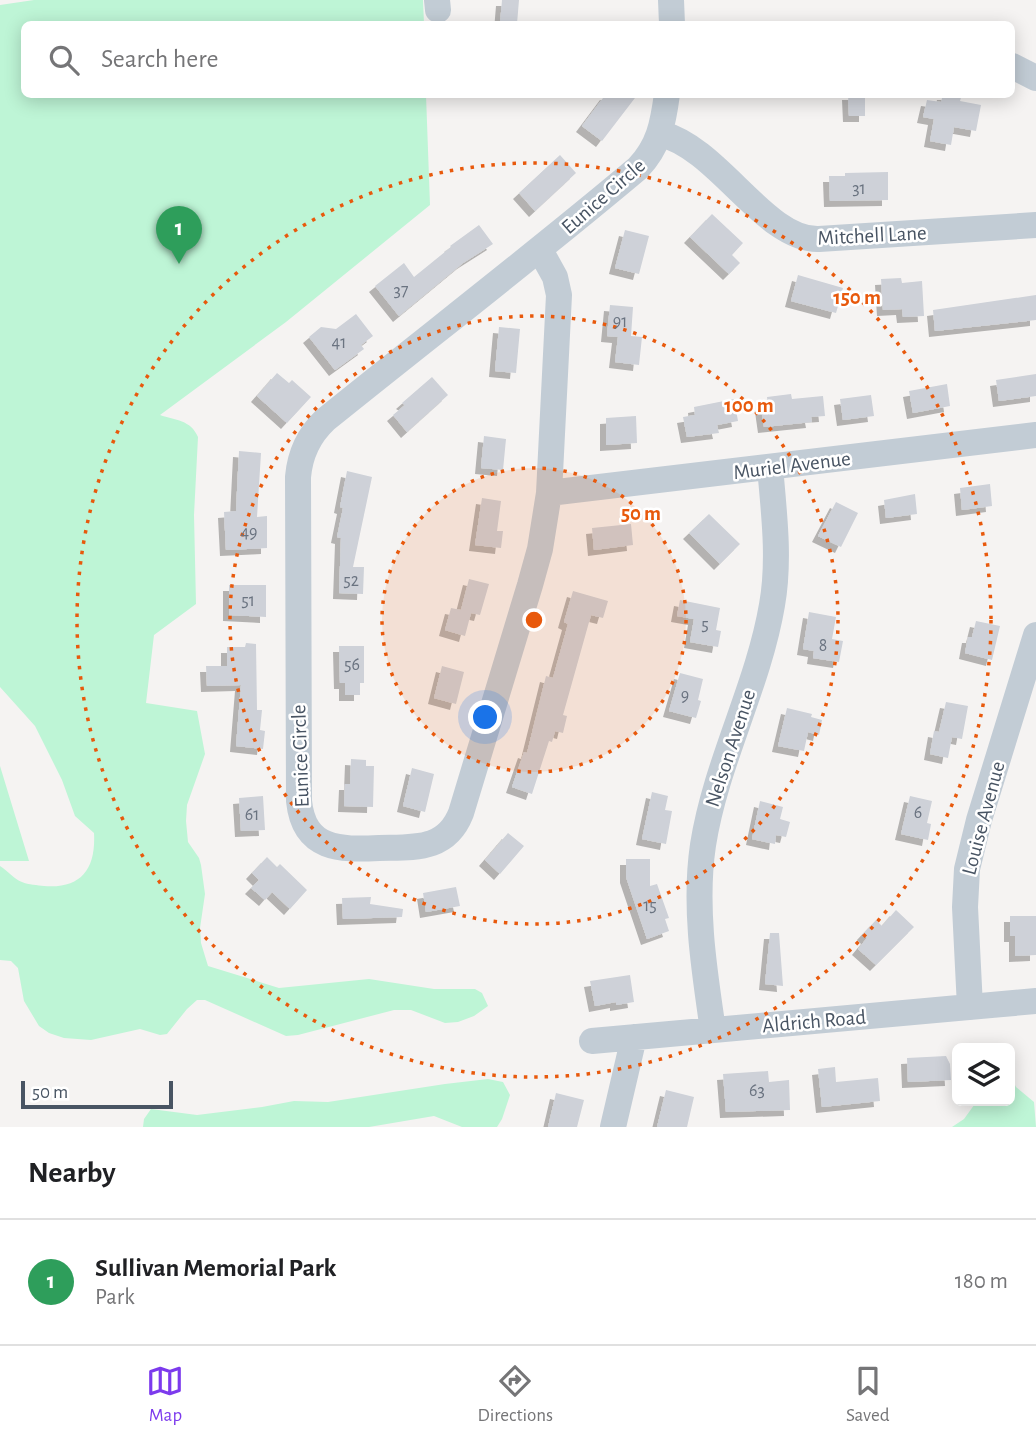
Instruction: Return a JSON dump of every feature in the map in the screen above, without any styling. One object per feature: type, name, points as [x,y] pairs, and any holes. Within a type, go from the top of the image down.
[{"type":"street","points":[[671,0],[672,21]]},
{"type":"street","points":[[1015,68],[1036,78]]},
{"type":"street","name":"Eunice Circle","points":[[540,250],[555,277],[559,295],[549,493],[540,549],[461,813],[454,826],[438,841],[423,846],[340,849],[321,842],[303,820],[299,801],[298,477],[302,453],[309,438],[326,420],[540,250],[638,168],[653,151],[661,134],[666,98]]},
{"type":"street","name":"Mitchell Lane","points":[[661,134],[688,145],[779,225],[803,237],[819,239],[1036,225]]},
{"type":"street","name":"Muriel Avenue","points":[[549,493],[1036,435]]},
{"type":"street","name":"Nelson Avenue","points":[[713,1030],[700,905],[703,848],[712,802],[759,660],[772,605],[776,544],[769,467]]},
{"type":"street","name":"Louise Avenue","points":[[970,1007],[965,907],[967,869],[979,820],[1036,635]]},
{"type":"street","name":"Aldrich Road","points":[[592,1041],[1036,1001]]},
{"type":"street","points":[[613,1127],[634,1037]]},
{"type":"green space","points":[[34,0],[423,0],[424,21],[21,21],[21,98],[426,98],[430,205],[286,322],[160,415],[187,424],[198,437],[194,515],[196,604],[154,635],[146,703],[197,711],[205,754],[187,805],[186,821],[188,842],[201,865],[205,894],[200,928],[201,943],[208,966],[279,988],[369,979],[434,989],[475,989],[482,993],[488,1006],[474,1016],[445,1023],[411,1010],[394,1010],[286,1036],[205,1000],[197,1000],[167,1034],[160,1035],[140,1029],[91,1040],[64,1038],[39,1026],[24,1001],[18,968],[11,961],[0,960],[0,866],[27,884],[68,884],[84,874],[89,866],[94,833],[75,816],[62,780],[35,726],[0,687],[0,5]]},
{"type":"green space","points":[[0,766],[29,861],[0,861]]},
{"type":"green space","points":[[488,1079],[503,1082],[510,1095],[497,1127],[462,1127],[434,1116],[369,1127],[143,1127],[144,1119],[151,1109],[197,1115],[294,1101],[328,1102]]},
{"type":"green space","points":[[1015,1085],[1034,1102],[1036,1127],[952,1127],[964,1119],[973,1106],[1015,1106]]},
{"type":"building","points":[[502,0],[519,0],[517,21],[500,21]]},
{"type":"building","points":[[603,98],[635,98],[602,141],[582,126]]},
{"type":"building","points":[[848,98],[865,98],[865,116],[849,116]]},
{"type":"building","points":[[942,98],[961,98],[960,101],[981,105],[976,131],[954,127],[951,145],[930,141],[934,119],[923,117],[927,100],[941,102]]},
{"type":"building","points":[[560,155],[576,173],[535,211],[519,193]]},
{"type":"building","points":[[888,172],[888,200],[830,201],[829,176]]},
{"type":"building","points":[[712,214],[743,243],[732,255],[740,263],[729,274],[690,237]]},
{"type":"building","points":[[479,225],[493,244],[463,263],[399,316],[375,286],[404,263],[414,277]]},
{"type":"building","points":[[625,230],[649,236],[639,274],[615,268]]},
{"type":"building","points":[[798,275],[843,288],[836,313],[791,301]]},
{"type":"building","points":[[901,278],[902,283],[922,281],[924,316],[903,317],[902,309],[883,310],[881,279]]},
{"type":"building","points":[[1036,295],[1036,320],[935,331],[933,310]]},
{"type":"building","points":[[610,305],[633,307],[631,336],[642,337],[639,365],[615,362],[618,337],[607,336]]},
{"type":"building","points":[[356,314],[373,336],[361,345],[364,349],[335,370],[309,337],[321,327],[336,329]]},
{"type":"building","points":[[499,327],[520,329],[516,373],[495,371]]},
{"type":"building","points":[[277,373],[289,383],[292,380],[311,397],[287,423],[257,396]]},
{"type":"building","points":[[1036,374],[1036,396],[999,401],[996,380]]},
{"type":"building","points":[[432,377],[448,395],[407,432],[393,415],[405,405],[402,403]]},
{"type":"building","points":[[947,384],[950,406],[913,413],[909,391]]},
{"type":"building","points":[[791,394],[792,399],[823,396],[825,416],[811,417],[812,422],[764,427],[761,406],[768,405],[767,397]]},
{"type":"building","points":[[871,395],[874,416],[843,420],[840,399]]},
{"type":"building","points":[[734,399],[738,421],[717,425],[719,433],[687,437],[683,417],[695,415],[694,407]]},
{"type":"building","points":[[636,416],[637,443],[606,445],[606,418]]},
{"type":"building","points":[[484,436],[506,439],[503,470],[481,468]]},
{"type":"building","points":[[239,451],[261,453],[257,517],[267,516],[267,548],[226,550],[224,512],[236,511]]},
{"type":"building","points":[[347,471],[372,477],[353,567],[364,567],[363,594],[339,593],[341,538],[337,537]]},
{"type":"building","points":[[990,484],[992,506],[962,510],[960,488]]},
{"type":"building","points":[[915,494],[917,514],[886,518],[884,500]]},
{"type":"building","points":[[482,498],[501,501],[497,531],[503,531],[501,548],[475,545]]},
{"type":"building","points":[[836,502],[858,513],[841,547],[818,536]]},
{"type":"building","points":[[709,514],[740,544],[720,564],[689,533]]},
{"type":"building","points":[[631,524],[633,545],[594,550],[592,528]]},
{"type":"building","points":[[469,579],[489,584],[480,615],[471,613],[465,636],[445,630],[451,608],[461,610]]},
{"type":"building","points":[[229,585],[266,585],[266,617],[229,615]]},
{"type":"building","points":[[573,591],[608,601],[603,618],[591,615],[563,715],[567,716],[563,733],[555,731],[552,742],[549,741],[532,794],[512,787],[524,752],[527,753],[546,676],[553,678],[568,624],[564,622]]},
{"type":"building","points":[[680,600],[720,608],[716,630],[721,631],[718,647],[690,642],[694,619],[677,616]]},
{"type":"building","points":[[809,612],[836,617],[832,639],[843,641],[839,662],[813,658],[814,651],[803,649]]},
{"type":"building","points":[[976,621],[1000,626],[992,660],[965,653],[968,637],[972,637]]},
{"type":"building","points":[[246,643],[256,644],[257,710],[262,710],[260,730],[265,731],[263,749],[236,746],[241,685],[207,686],[206,666],[227,666],[227,647],[245,647]]},
{"type":"building","points":[[339,646],[364,646],[364,683],[360,683],[360,695],[345,695],[345,683],[340,683]]},
{"type":"building","points":[[442,666],[464,672],[456,704],[434,698]]},
{"type":"building","points":[[680,673],[703,679],[696,718],[669,711]]},
{"type":"building","points":[[946,702],[968,706],[962,739],[952,737],[948,758],[930,754],[934,731],[939,732]]},
{"type":"building","points":[[787,708],[812,714],[811,717],[822,720],[819,735],[808,732],[804,751],[778,746]]},
{"type":"building","points":[[351,759],[366,760],[366,766],[374,766],[373,807],[344,806],[345,784],[350,784]]},
{"type":"building","points":[[412,768],[434,774],[425,812],[403,806]]},
{"type":"building","points":[[652,792],[668,796],[665,810],[672,811],[666,844],[642,839]]},
{"type":"building","points":[[263,796],[265,830],[241,831],[239,798]]},
{"type":"building","points":[[910,796],[932,801],[927,823],[931,824],[928,840],[901,834]]},
{"type":"building","points":[[760,801],[783,807],[780,819],[790,822],[786,837],[776,835],[775,844],[752,839]]},
{"type":"building","points":[[508,833],[524,846],[500,874],[485,860]]},
{"type":"building","points":[[267,857],[277,867],[280,864],[307,890],[290,909],[272,892],[265,900],[251,888],[259,880],[252,873]]},
{"type":"building","points":[[626,859],[650,859],[650,886],[657,884],[669,918],[665,919],[669,931],[647,939],[626,877]]},
{"type":"building","points":[[456,887],[460,906],[426,912],[423,893]]},
{"type":"building","points":[[371,897],[370,904],[403,909],[402,917],[343,919],[342,898]]},
{"type":"building","points":[[896,910],[914,927],[876,965],[858,949],[867,938],[863,934],[876,920],[882,926]]},
{"type":"building","points":[[1010,916],[1036,916],[1036,955],[1015,956],[1015,936],[1010,936]]},
{"type":"building","points":[[770,933],[779,933],[783,986],[765,984]]},
{"type":"building","points":[[630,975],[634,1002],[595,1006],[590,981]]},
{"type":"building","points":[[946,1056],[950,1064],[951,1080],[908,1082],[907,1058]]},
{"type":"building","points":[[835,1067],[836,1082],[878,1078],[880,1101],[822,1107],[818,1069]]},
{"type":"building","points":[[768,1071],[769,1082],[789,1080],[790,1110],[726,1112],[723,1074]]},
{"type":"building","points":[[666,1090],[694,1097],[687,1127],[657,1127]]},
{"type":"building","points":[[556,1093],[584,1100],[577,1127],[548,1127]]},
{"type":"place","name":"Sullivan Memorial Park","points":[[179,264]]}]
